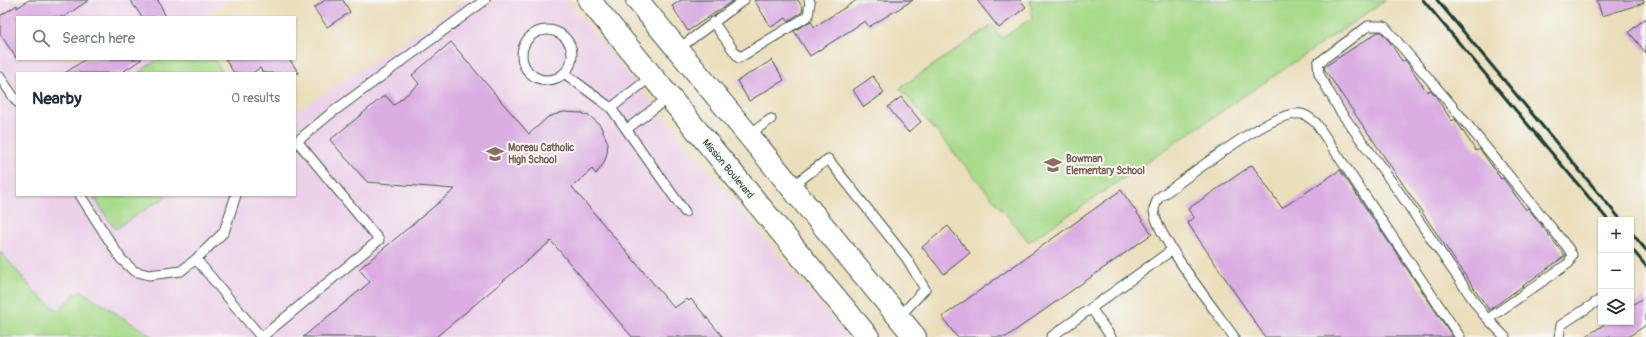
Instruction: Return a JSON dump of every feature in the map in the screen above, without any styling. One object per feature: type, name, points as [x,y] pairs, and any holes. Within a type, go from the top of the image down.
[{"type":"main road","name":"Mission Boulevard","points":[[589,0],[868,337]]},
{"type":"main road","points":[[637,0],[915,337]]},
{"type":"lane","points":[[196,259],[262,337],[379,240],[296,142],[330,114],[485,0]]},
{"type":"lane","points":[[678,49],[744,0]]},
{"type":"lane","points":[[713,22],[739,58],[808,16],[809,0]]},
{"type":"lane","points":[[1488,319],[1569,263],[1572,255],[1502,166],[1384,26],[1368,26],[1318,63],[1319,74],[1340,111],[1488,319],[1505,337]]},
{"type":"lane","points":[[543,30],[558,33],[564,38],[571,51],[569,67],[564,73],[548,79],[532,75],[522,61],[523,48],[529,37],[543,30]]},
{"type":"lane","points":[[564,73],[611,108],[685,212]]},
{"type":"lane","points":[[0,76],[16,100]]},
{"type":"lane","points":[[611,108],[652,76]]},
{"type":"lane","points":[[627,129],[669,97]]},
{"type":"lane","points":[[1234,337],[1172,250],[1157,224],[1154,209],[1158,198],[1248,134],[1287,114],[1302,114],[1316,123],[1460,337]]},
{"type":"lane","points":[[748,135],[771,119]]},
{"type":"lane","points":[[791,187],[828,159],[907,260],[925,289],[899,317]]},
{"type":"lane","points":[[81,196],[121,259],[134,271],[149,275],[181,272],[196,259],[224,232],[236,196]]},
{"type":"lane","points":[[1051,337],[1172,250]]},
{"type":"lane","points":[[1560,337],[1560,325],[1598,301]]},
{"type":"lane","points":[[1091,308],[1111,337]]},
{"type":"shaded area","name":"Moreau Catholic High School","points":[[0,0],[227,0],[203,16],[16,16],[16,60],[215,60],[222,72],[16,72],[16,196],[296,196],[296,111],[467,0],[566,0],[847,337],[153,337],[80,290],[58,310],[36,293],[0,251]]},
{"type":"green space","name":"Bowman Elementary School","points":[[1030,0],[1386,0],[1029,242],[900,88],[992,25],[1002,38],[1032,18]]},
{"type":"green space","points":[[157,60],[215,60],[222,72],[139,72]]},
{"type":"green space","points":[[93,196],[166,196],[115,229]]},
{"type":"green space","points":[[0,251],[36,293],[58,310],[80,290],[153,337],[0,337]]},
{"type":"building","points":[[29,0],[89,0],[65,16],[16,16],[16,58],[0,34],[0,16],[17,5],[17,8]]},
{"type":"building","points":[[130,0],[158,0],[166,16],[141,16]]},
{"type":"building","points":[[325,0],[343,0],[350,12],[327,27],[314,8]]},
{"type":"building","points":[[681,0],[734,0],[688,31],[672,6]]},
{"type":"building","points":[[754,0],[798,0],[803,8],[802,12],[788,21],[786,18],[771,27]]},
{"type":"building","points":[[857,0],[913,0],[869,27],[865,21],[810,56],[794,31],[811,21],[814,27]]},
{"type":"building","points":[[977,0],[1020,0],[1026,7],[999,28]]},
{"type":"building","points":[[1597,0],[1643,0],[1644,3],[1602,16]]},
{"type":"building","points":[[1646,18],[1646,53],[1629,32]]},
{"type":"building","points":[[1378,32],[1381,32],[1389,41],[1402,61],[1405,60],[1427,92],[1430,90],[1434,94],[1452,121],[1455,119],[1476,151],[1480,149],[1501,179],[1503,178],[1526,210],[1528,208],[1565,256],[1489,310],[1325,70],[1324,67]]},
{"type":"building","points":[[451,42],[529,134],[548,117],[563,112],[582,113],[591,117],[600,125],[608,143],[604,163],[596,174],[592,169],[572,187],[674,308],[687,299],[689,301],[691,299],[723,337],[632,337],[551,241],[436,337],[303,337],[370,282],[359,269],[455,189],[367,182],[330,140],[385,95],[394,105],[419,84],[412,75]]},
{"type":"building","points":[[84,60],[140,60],[122,72],[66,72]]},
{"type":"building","points":[[226,60],[290,60],[299,73],[262,72],[260,68],[254,72],[233,72]]},
{"type":"building","points":[[772,60],[784,80],[749,101],[737,81]]},
{"type":"building","points":[[873,76],[884,93],[864,107],[853,90]]},
{"type":"building","points":[[901,97],[921,122],[908,132],[888,107]]},
{"type":"building","points":[[1252,165],[1282,208],[1340,170],[1453,337],[1265,337],[1187,222],[1194,218],[1188,209]]},
{"type":"building","points":[[1121,190],[1152,234],[1006,337],[957,337],[942,317]]},
{"type":"building","points":[[948,226],[970,253],[944,274],[922,247]]},
{"type":"building","points":[[1646,296],[1646,325],[1628,337],[1585,337],[1603,325],[1634,325],[1634,304]]},
{"type":"railway","points":[[1423,0],[1605,217]]},
{"type":"railway","points":[[1437,0],[1618,217]]},
{"type":"railway","points":[[1634,236],[1646,250]]},
{"type":"railway","points":[[1634,252],[1646,266]]},
{"type":"place","name":"Moreau Catholic High School","points":[[495,154]]},
{"type":"place","name":"Bowman Elementary School","points":[[1053,165]]}]
